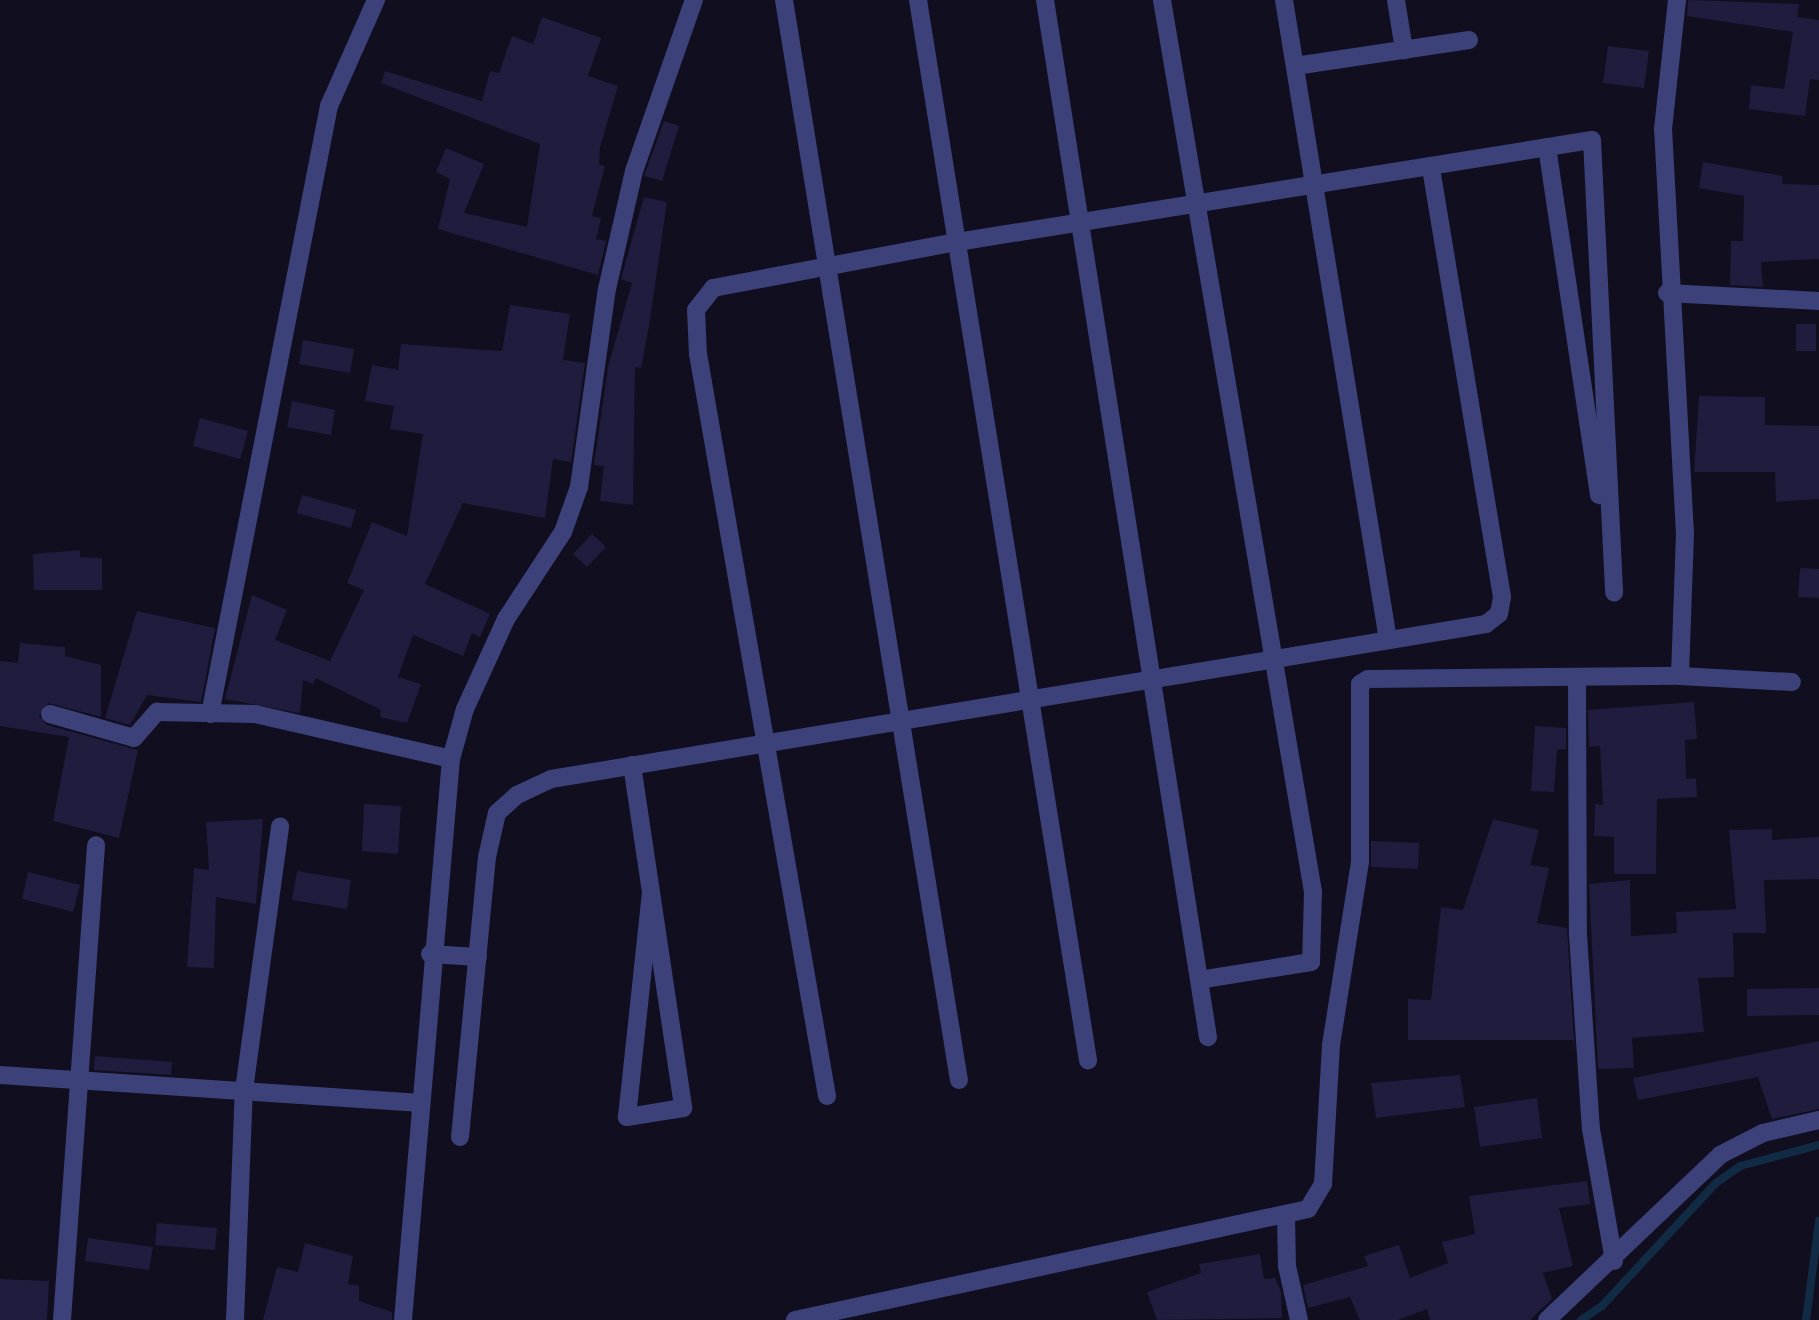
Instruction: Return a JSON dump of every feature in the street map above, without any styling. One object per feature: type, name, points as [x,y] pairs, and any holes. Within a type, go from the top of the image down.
[{"type":"street","points":[[210,714],[323,132],[376,0]]},
{"type":"street","points":[[403,1320],[417,1103],[451,759],[465,709],[506,619],[563,532],[579,487],[607,289],[634,171],[694,0]]},
{"type":"street","points":[[784,0],[959,1080]]},
{"type":"street","points":[[918,0],[1088,1060]]},
{"type":"street","points":[[1045,0],[1208,1037]]},
{"type":"street","points":[[1162,0],[1313,892],[1311,961],[1199,981]]},
{"type":"street","points":[[1284,0],[1388,640]]},
{"type":"street","points":[[1396,0],[1404,50]]},
{"type":"street","points":[[1404,50],[1408,0]]},
{"type":"street","points":[[1677,0],[1663,129],[1667,293],[1685,534],[1680,676]]},
{"type":"street","points":[[1295,66],[1469,40]]},
{"type":"street","points":[[827,1096],[694,321],[713,288],[957,242],[1314,184],[1431,166],[1547,147],[1592,140],[1614,592],[1547,147]]},
{"type":"street","points":[[460,1137],[478,957],[497,813],[551,779],[1486,624],[1499,614],[1502,597],[1431,166]]},
{"type":"street","points":[[1667,293],[1819,301]]},
{"type":"street","points":[[795,1320],[1308,1209],[1323,1184],[1331,1045],[1360,861],[1360,684],[1368,678],[1577,681],[1680,676],[1792,682]]},
{"type":"street","points":[[1577,681],[1578,935],[1591,1129],[1614,1261]]},
{"type":"street","points":[[50,714],[134,738],[157,712],[255,714],[451,759]]},
{"type":"street","points":[[632,765],[683,1108],[628,1116],[651,893]]},
{"type":"street","points":[[235,1320],[244,1090],[280,826]]},
{"type":"street","points":[[62,1320],[96,845]]},
{"type":"street","points":[[430,954],[478,957]]},
{"type":"street","points":[[0,1075],[417,1103]]},
{"type":"street","points":[[1547,1320],[1614,1261],[1720,1155],[1763,1133],[1819,1121]]},
{"type":"street","points":[[1286,1215],[1287,1266],[1299,1320]]},
{"type":"building","points":[[1688,0],[1799,4],[1797,17],[1819,20],[1819,80],[1810,79],[1805,116],[1749,109],[1751,85],[1784,89],[1793,32],[1687,16]]},
{"type":"building","points":[[542,17],[601,38],[588,76],[618,86],[600,147],[599,165],[605,166],[592,216],[601,218],[596,239],[606,241],[598,275],[438,229],[450,179],[436,172],[446,148],[484,164],[464,213],[527,227],[540,144],[381,83],[385,71],[482,101],[490,71],[499,73],[512,36],[533,44]]},
{"type":"building","points":[[1608,46],[1649,51],[1644,88],[1603,83]]},
{"type":"building","points":[[664,121],[679,126],[662,181],[644,176]]},
{"type":"building","points":[[1703,162],[1783,176],[1782,184],[1819,185],[1819,259],[1761,262],[1763,287],[1730,285],[1731,241],[1743,241],[1744,196],[1699,188]]},
{"type":"building","points":[[644,197],[667,202],[641,368],[635,367],[633,505],[600,501],[604,466],[594,465],[608,367],[632,283],[621,279]]},
{"type":"building","points":[[510,305],[570,314],[563,360],[585,363],[571,462],[553,459],[545,518],[463,503],[425,584],[490,614],[480,637],[472,633],[463,656],[413,635],[398,677],[421,684],[407,723],[380,717],[381,710],[316,678],[313,684],[303,680],[300,713],[225,699],[252,595],[287,610],[275,640],[330,661],[364,590],[347,583],[372,522],[407,536],[423,434],[390,429],[394,406],[365,401],[372,365],[398,370],[401,344],[502,351]]},
{"type":"building","points":[[1796,324],[1816,324],[1816,351],[1796,351]]},
{"type":"building","points":[[303,340],[354,349],[350,373],[299,364]]},
{"type":"building","points":[[1699,396],[1765,397],[1765,425],[1819,426],[1819,499],[1776,502],[1775,472],[1694,472]]},
{"type":"building","points":[[292,401],[335,410],[331,435],[287,427]]},
{"type":"building","points":[[200,418],[248,431],[240,459],[193,446]]},
{"type":"building","points":[[302,495],[356,510],[351,528],[297,513]]},
{"type":"building","points":[[592,534],[606,547],[587,567],[573,554]]},
{"type":"building","points":[[80,550],[80,557],[102,558],[102,590],[34,590],[33,554]]},
{"type":"building","points":[[1800,568],[1819,569],[1819,598],[1798,597]]},
{"type":"building","points":[[137,611],[215,628],[201,702],[147,695],[130,725],[105,718]]},
{"type":"building","points":[[20,643],[65,647],[65,656],[101,665],[101,717],[48,703],[39,716],[47,725],[138,750],[119,838],[53,821],[69,737],[0,726],[0,661],[18,663]]},
{"type":"building","points":[[1694,702],[1697,739],[1685,740],[1686,779],[1696,778],[1697,797],[1657,799],[1656,874],[1614,874],[1614,837],[1594,836],[1595,804],[1603,805],[1600,746],[1589,747],[1588,710]]},
{"type":"building","points":[[1535,726],[1566,728],[1566,749],[1557,750],[1554,792],[1531,791]]},
{"type":"building","points":[[364,804],[401,806],[398,854],[362,851]]},
{"type":"building","points":[[263,819],[256,904],[216,897],[214,968],[187,967],[194,868],[209,870],[206,822]]},
{"type":"building","points":[[1493,819],[1539,830],[1530,865],[1549,868],[1537,923],[1567,928],[1575,1056],[1573,1040],[1408,1040],[1408,999],[1431,1000],[1441,907],[1463,910]]},
{"type":"building","points":[[1772,829],[1772,840],[1819,837],[1819,879],[1764,880],[1766,933],[1733,933],[1734,977],[1698,978],[1704,1032],[1632,1038],[1634,1068],[1598,1069],[1589,884],[1630,880],[1631,936],[1677,933],[1676,912],[1736,909],[1729,830]]},
{"type":"building","points":[[1371,841],[1419,843],[1418,869],[1371,867]]},
{"type":"building","points":[[297,871],[351,880],[347,909],[292,900]]},
{"type":"building","points":[[28,872],[80,885],[73,912],[22,899]]},
{"type":"building","points":[[1819,988],[1819,1015],[1747,1016],[1747,989]]},
{"type":"building","points":[[1819,1041],[1819,1109],[1772,1119],[1758,1077],[1638,1100],[1633,1078]]},
{"type":"building","points":[[95,1056],[172,1062],[171,1075],[94,1070]]},
{"type":"building","points":[[1460,1075],[1465,1107],[1376,1118],[1371,1083]]},
{"type":"building","points":[[1537,1098],[1542,1138],[1480,1147],[1474,1107]]},
{"type":"building","points":[[1587,1181],[1590,1204],[1559,1208],[1573,1266],[1543,1273],[1552,1299],[1530,1320],[1430,1320],[1427,1309],[1398,1320],[1360,1320],[1350,1297],[1308,1308],[1303,1285],[1368,1266],[1364,1256],[1399,1245],[1410,1278],[1448,1263],[1442,1242],[1475,1234],[1469,1196]]},
{"type":"building","points":[[157,1223],[217,1228],[215,1250],[155,1245]]},
{"type":"building","points":[[88,1238],[153,1247],[149,1270],[85,1261]]},
{"type":"building","points":[[305,1243],[353,1256],[348,1284],[359,1286],[359,1301],[392,1312],[392,1320],[263,1320],[277,1267],[298,1272]]},
{"type":"building","points":[[1260,1254],[1264,1279],[1275,1278],[1281,1292],[1282,1318],[1157,1320],[1147,1292],[1201,1273],[1199,1264]]},
{"type":"building","points":[[0,1279],[49,1281],[47,1320],[0,1320]]},
{"type":"waterway","points":[[1581,1320],[1602,1306],[1716,1183],[1740,1166],[1819,1145]]},
{"type":"waterway","points":[[1806,1320],[1819,1221]]}]
